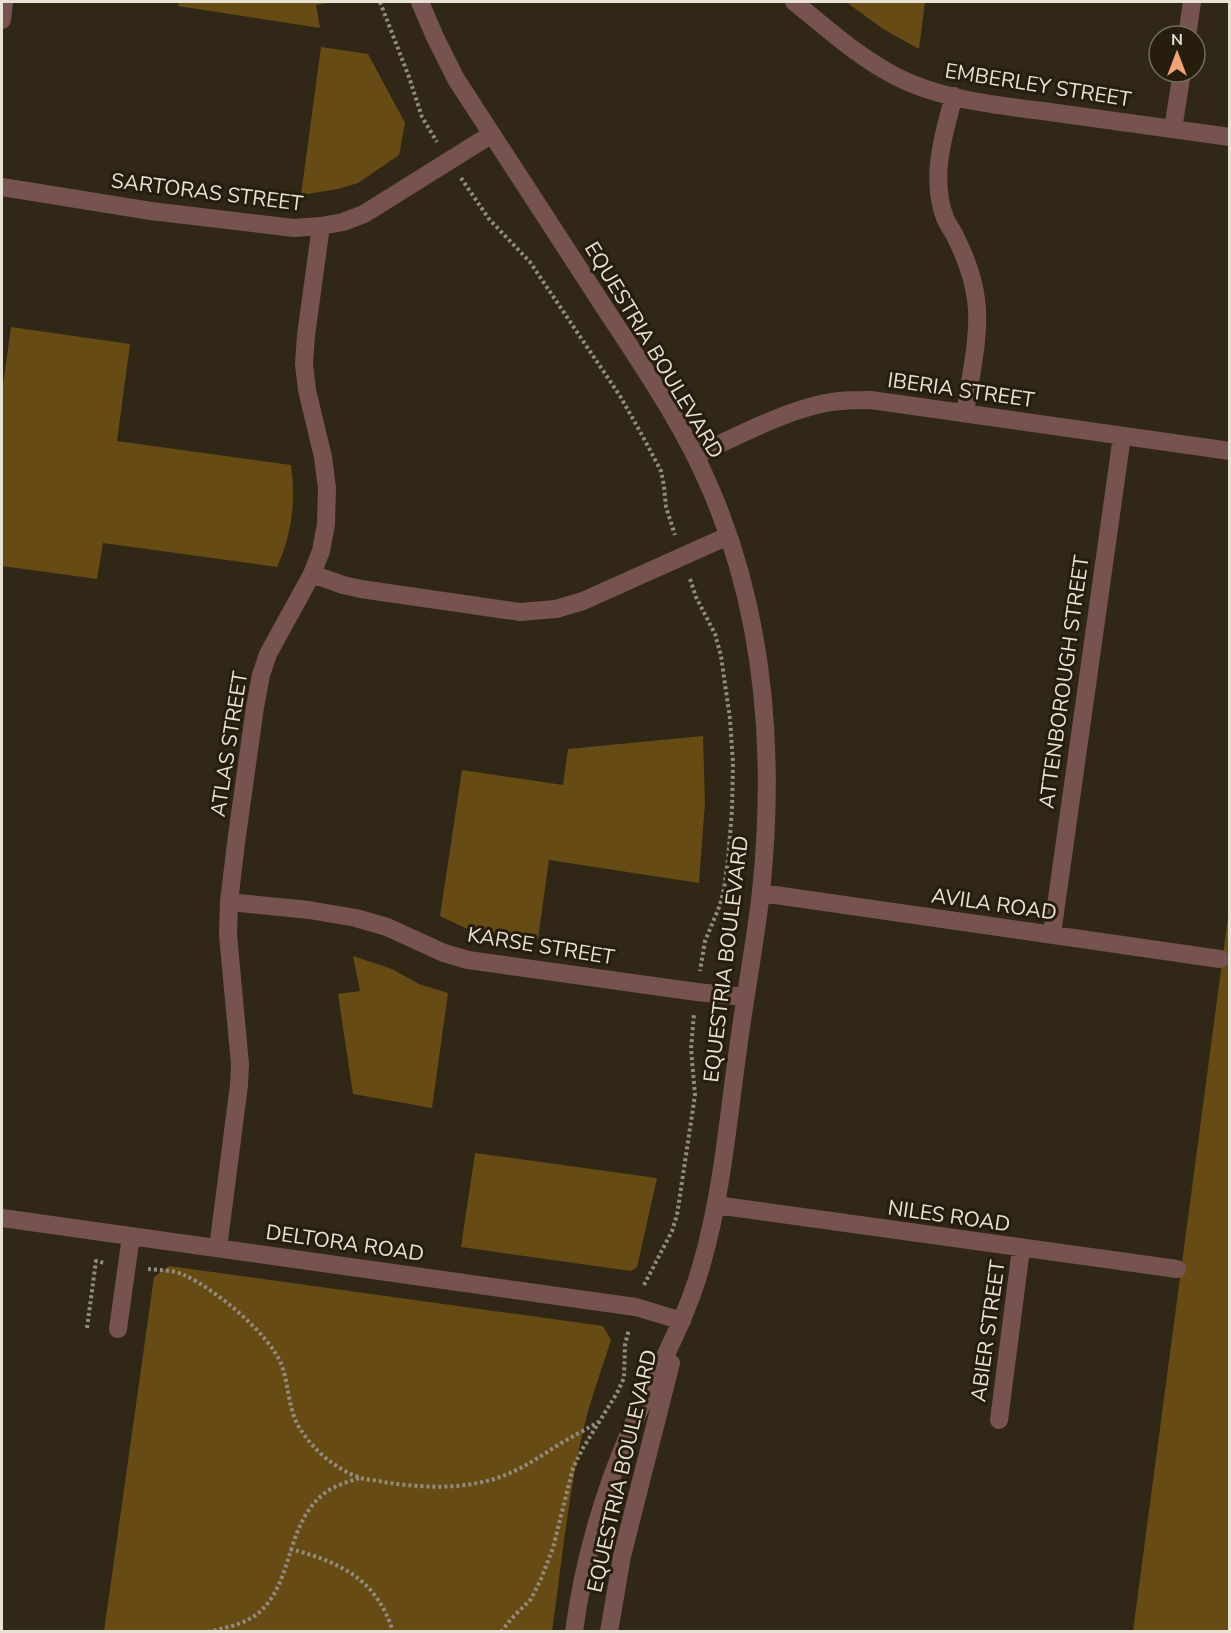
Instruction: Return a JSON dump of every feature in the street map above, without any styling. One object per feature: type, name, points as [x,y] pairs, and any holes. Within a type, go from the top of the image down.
[{"type":"street","points":[[2,20],[4,2]]},
{"type":"street","name":"EQUESTRIA BOULEVARD","points":[[420,2],[456,79],[647,373],[696,455],[728,536],[744,588],[758,657],[765,722],[767,783],[761,893],[716,1205],[694,1290],[682,1321],[629,1433],[607,1493],[584,1573],[574,1632]]},
{"type":"street","name":"EMBERLEY STREET","points":[[794,2],[872,62],[897,77],[924,88],[994,105],[1230,137]]},
{"type":"street","points":[[1189,24],[1192,2]]},
{"type":"street","points":[[1173,129],[1180,84]]},
{"type":"street","points":[[954,96],[939,160],[938,183],[940,202],[946,220],[966,260],[976,302],[976,333],[965,413]]},
{"type":"street","name":"SARTORAS STREET","points":[[2,187],[184,215],[294,228],[321,226],[343,222],[364,214],[492,134]]},
{"type":"street","name":"ATLAS STREET","points":[[218,1248],[240,1075],[228,942],[229,902],[244,779],[261,675],[272,645],[312,574],[321,551],[326,524],[327,488],[323,457],[306,390],[304,364],[321,226]]},
{"type":"street","name":"IBERIA STREET","points":[[696,455],[789,414],[821,404],[849,400],[872,400],[1230,451]]},
{"type":"street","name":"ATTENBOROUGH STREET","points":[[1052,934],[1122,436]]},
{"type":"street","points":[[312,574],[361,589],[520,612],[537,611],[556,609],[583,601],[728,536]]},
{"type":"street","name":"AVILA ROAD","points":[[761,893],[1220,959]]},
{"type":"street","name":"KARSE STREET","points":[[229,902],[309,910],[356,918],[387,927],[444,953],[468,960],[745,997]]},
{"type":"street","name":"NILES ROAD","points":[[716,1205],[1177,1269]]},
{"type":"street","name":"DELTORA ROAD","points":[[2,1218],[636,1307],[682,1321]]},
{"type":"street","points":[[118,1329],[131,1236]]},
{"type":"street","name":"ABIER STREET","points":[[999,1420],[1021,1249]]},
{"type":"street","name":"EQUESTRIA BOULEVARD","points":[[609,1632],[622,1556],[682,1321]]},
{"type":"path","points":[[380,2],[410,77],[422,117],[471,196],[530,262],[620,396],[661,471],[668,513],[682,557],[696,597],[715,634],[721,656],[730,719],[733,763],[728,860],[720,905],[705,941],[697,992],[691,1049],[695,1095],[677,1215],[672,1231],[647,1276],[636,1307],[625,1345],[624,1378],[573,1468],[553,1548],[541,1579],[531,1599],[501,1632]]},
{"type":"path","points":[[87,1328],[96,1261],[182,1274],[207,1288],[243,1317],[270,1346],[281,1363],[293,1414],[299,1428],[324,1457],[361,1478],[401,1485],[429,1486],[465,1485],[499,1478],[526,1467],[599,1422]]},
{"type":"path","points":[[208,1632],[233,1626],[255,1616],[272,1599],[283,1576],[304,1517],[319,1497],[341,1484],[361,1478]]},
{"type":"path","points":[[291,1549],[337,1564],[356,1576],[379,1600],[393,1632]]},
{"type":"shaded area","points":[[179,2],[335,2],[316,5],[320,28],[178,6]]},
{"type":"shaded area","points":[[846,2],[925,2],[919,49],[883,29]]},
{"type":"shaded area","points":[[321,47],[368,54],[405,123],[399,155],[358,183],[301,195]]},
{"type":"shaded area","points":[[11,327],[130,344],[117,441],[291,465],[292,517],[277,567],[103,543],[97,579],[2,566],[2,392]]},
{"type":"shaded area","points":[[703,736],[705,802],[699,883],[549,860],[538,939],[465,928],[440,916],[462,770],[563,785],[568,749]]},
{"type":"shaded area","points":[[1229,910],[1229,1631],[1133,1631]]},
{"type":"shaded area","points":[[353,956],[392,969],[419,984],[448,993],[432,1108],[353,1094],[338,994],[360,991]]},
{"type":"shaded area","points":[[475,1153],[657,1178],[637,1267],[631,1271],[461,1247]]},
{"type":"shaded area","points":[[169,1266],[603,1326],[611,1340],[579,1449],[552,1631],[104,1631],[154,1277]]}]
